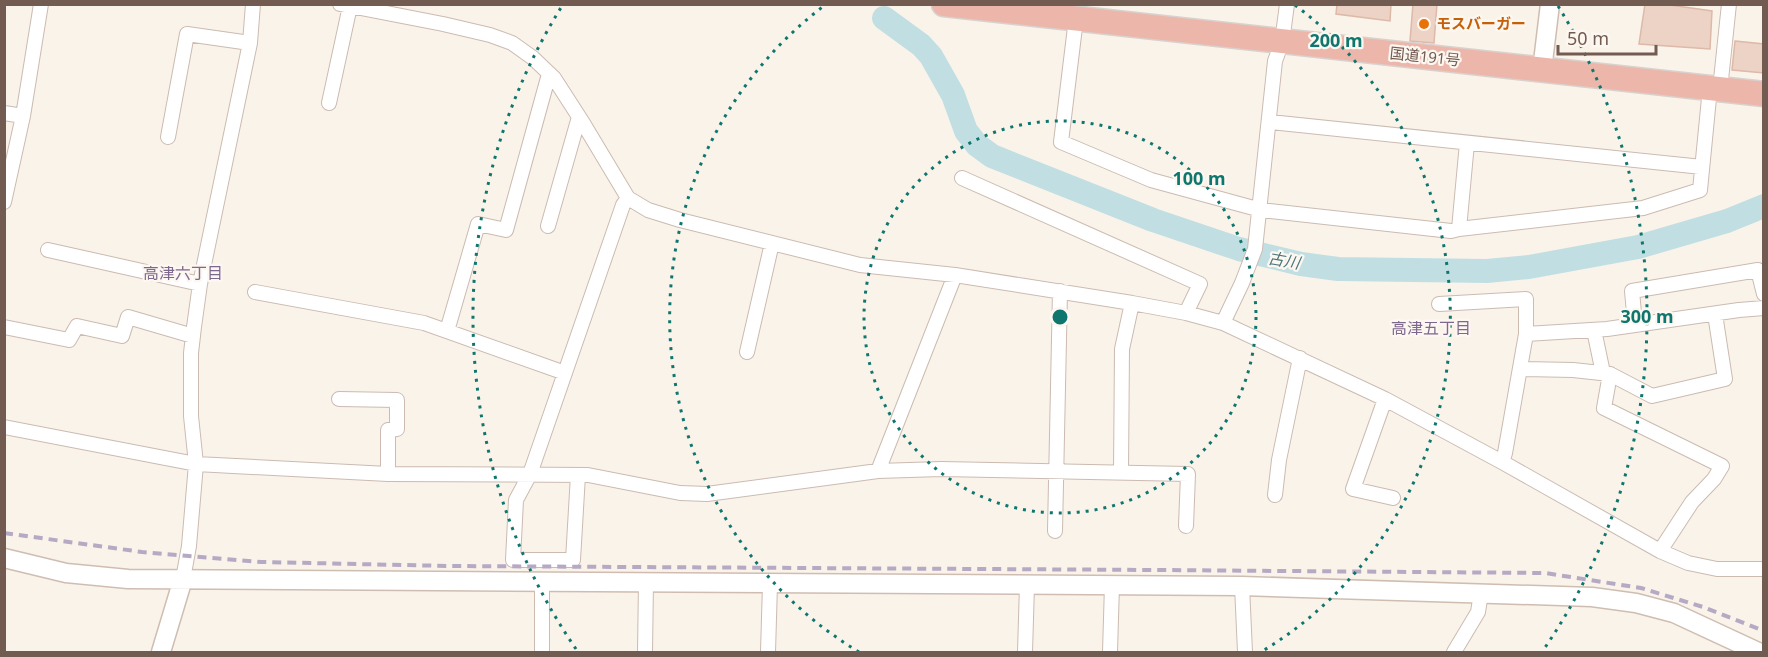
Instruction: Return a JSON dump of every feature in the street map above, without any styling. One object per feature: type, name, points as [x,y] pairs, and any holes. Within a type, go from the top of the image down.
[{"type":"highway","name":"国道191号","points":[[944,4],[1764,94]]},
{"type":"street","points":[[4,202],[8,168],[23,116],[40,4]]},
{"type":"street","points":[[160,652],[183,579],[190,535],[196,464],[191,416],[193,336],[200,284],[250,43],[253,4]]},
{"type":"street","points":[[1223,323],[1255,249],[1261,210],[1275,61],[1282,42],[1287,4]]},
{"type":"street","points":[[1542,70],[1550,4]]},
{"type":"street","points":[[1076,19],[1061,142],[1151,180],[1261,210],[1451,231],[1643,208],[1700,190],[1730,4]]},
{"type":"street","points":[[329,103],[345,5],[490,35],[512,43],[533,58],[549,74],[579,117],[628,198],[648,210],[860,265],[955,275],[1060,291],[1186,313],[1223,323],[1385,399],[1660,551],[1688,563],[1717,569],[1764,569]]},
{"type":"street","points":[[168,137],[187,34],[250,43]]},
{"type":"street","points":[[447,331],[478,224],[506,230],[549,74]]},
{"type":"street","points":[[4,113],[23,116]]},
{"type":"street","points":[[548,226],[579,117]]},
{"type":"street","points":[[1270,122],[1702,167]]},
{"type":"street","points":[[1459,229],[1467,143]]},
{"type":"street","points":[[962,178],[1200,284],[1186,313]]},
{"type":"street","points":[[578,475],[573,560],[513,560],[516,500],[530,474],[623,205],[628,198]]},
{"type":"street","points":[[747,352],[772,243]]},
{"type":"street","points":[[48,250],[200,284]]},
{"type":"street","points":[[1635,324],[1632,291],[1758,270],[1764,294]]},
{"type":"street","points":[[879,471],[955,275]]},
{"type":"street","points":[[1055,531],[1060,291]]},
{"type":"street","points":[[255,292],[424,323],[565,372]]},
{"type":"street","points":[[1439,304],[1526,299],[1526,334],[1502,462]]},
{"type":"street","points":[[1121,471],[1122,349],[1132,303]]},
{"type":"street","points":[[1526,334],[1594,330],[1764,308]]},
{"type":"street","points":[[1520,369],[1573,370],[1606,374],[1652,396],[1725,379],[1715,314]]},
{"type":"street","points":[[4,327],[69,340],[78,326],[122,336],[128,317],[193,336]]},
{"type":"street","points":[[1594,330],[1606,374],[1604,408],[1722,466],[1714,479],[1692,502],[1660,551]]},
{"type":"street","points":[[1275,495],[1279,460],[1300,358]]},
{"type":"street","points":[[339,399],[397,400],[397,429],[388,430],[388,474]]},
{"type":"street","points":[[1385,399],[1353,489],[1393,498]]},
{"type":"street","points":[[4,427],[196,464],[388,474],[588,475],[680,493],[707,494],[879,471],[941,469],[1188,474],[1186,526]]},
{"type":"street","points":[[4,558],[66,573],[128,579],[1242,586],[1592,597],[1636,603],[1674,613],[1758,652]]},
{"type":"street","points":[[542,581],[542,652]]},
{"type":"street","points":[[645,652],[646,582]]},
{"type":"street","points":[[768,652],[770,584]]},
{"type":"street","points":[[1025,652],[1027,585]]},
{"type":"street","points":[[1110,652],[1112,585]]},
{"type":"street","points":[[1242,586],[1245,652]]},
{"type":"street","points":[[1454,652],[1478,612],[1481,593]]},
{"type":"building","points":[[1337,4],[1391,4],[1390,21],[1336,14]]},
{"type":"building","name":"モスバーガー","points":[[1413,4],[1437,4],[1434,43],[1410,41]]},
{"type":"building","points":[[1645,4],[1663,4],[1712,11],[1710,49],[1639,44]]},
{"type":"building","points":[[1735,41],[1764,44],[1764,73],[1732,70]]},
{"type":"waterway","name":"古川","points":[[884,18],[921,45],[931,56],[953,95],[966,131],[977,145],[992,156],[1153,220],[1239,249],[1301,264],[1338,269],[1487,271],[1529,267],[1638,247],[1727,221],[1764,206]]},
{"type":"railway","points":[[4,533],[142,552],[261,562],[451,566],[1545,573],[1641,588],[1703,607],[1764,631]]},
{"type":"place","name":"モスバーガー","points":[[1424,24]]},
{"type":"district","name":"高津六丁目","points":[[183,273]]},
{"type":"district","name":"高津五丁目","points":[[1431,328]]}]
